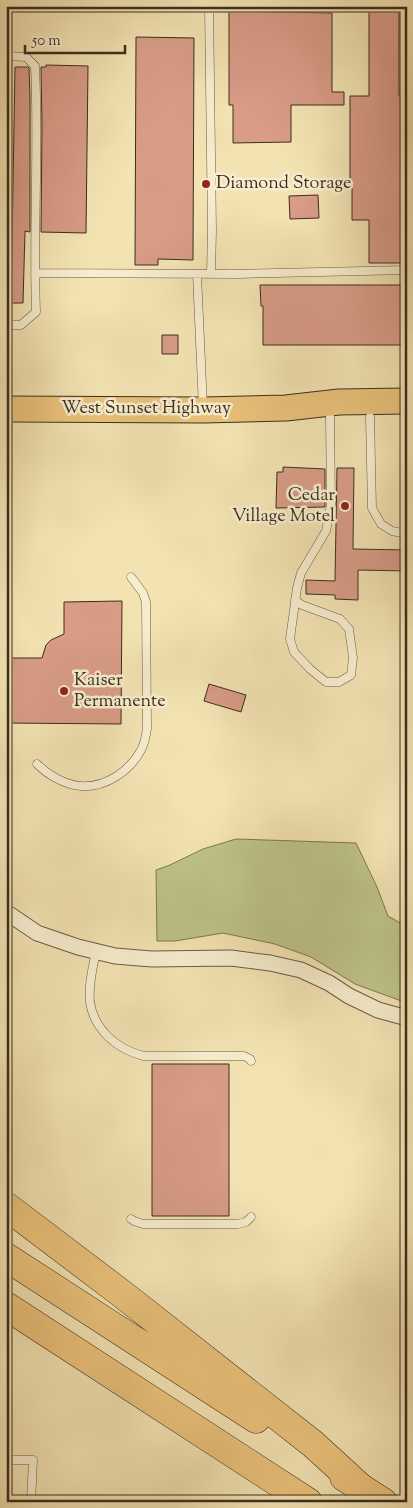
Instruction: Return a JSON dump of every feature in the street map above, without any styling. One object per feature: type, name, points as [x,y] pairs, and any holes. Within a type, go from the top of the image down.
[{"type":"highway","points":[[6,1206],[126,1296],[313,1444],[360,1487]]},
{"type":"highway","points":[[6,1257],[383,1502]]},
{"type":"highway","points":[[6,1306],[308,1502]]},
{"type":"main road","name":"West Sunset Highway","points":[[6,409],[203,410],[286,408],[339,402],[407,401]]},
{"type":"main road","name":"West Sunset Highway","points":[[286,408],[330,416],[407,418]]},
{"type":"street","points":[[6,912],[37,932],[78,947],[115,956],[152,959],[231,958],[270,963],[301,970],[378,1010],[407,1018]]},
{"type":"lane","points":[[209,6],[211,274]]},
{"type":"lane","points":[[6,56],[26,57],[36,66],[37,95],[36,312],[21,325],[6,325]]},
{"type":"lane","points":[[35,273],[211,274],[407,270]]},
{"type":"lane","points":[[197,274],[203,410]]},
{"type":"lane","points":[[295,600],[302,605],[340,618],[349,630],[353,658],[351,675],[338,682],[326,682],[294,652],[290,639],[295,600],[301,573],[326,531],[330,505],[330,416]]},
{"type":"lane","points":[[370,417],[372,508],[381,524],[392,531],[407,534]]},
{"type":"lane","points":[[37,764],[50,774],[71,784],[82,786],[94,785],[105,782],[124,771],[135,760],[142,749],[147,728],[146,602],[143,593],[130,577]]},
{"type":"lane","points":[[96,951],[91,977],[90,1002],[98,1023],[114,1042],[133,1053],[144,1056],[244,1056],[251,1061]]},
{"type":"lane","points":[[131,1219],[143,1224],[238,1224],[246,1222],[250,1217]]},
{"type":"lane","points":[[6,1460],[33,1460],[31,1502]]},
{"type":"green space","points":[[236,839],[356,843],[377,887],[388,916],[404,925],[407,924],[407,1003],[355,984],[311,957],[275,944],[223,933],[175,941],[157,941],[156,870],[203,849]]},
{"type":"building","points":[[369,6],[399,6],[399,96],[402,96],[402,194],[407,194],[407,263],[369,263],[369,220],[352,220],[350,96],[369,96]]},
{"type":"building","points":[[229,11],[332,13],[332,92],[344,92],[344,105],[291,105],[291,142],[233,143],[233,105],[229,105]]},
{"type":"building","points":[[136,37],[194,38],[193,260],[158,259],[158,265],[135,265]]},
{"type":"building","points":[[46,65],[88,66],[86,233],[41,232],[41,67],[46,67]]},
{"type":"building","points":[[15,67],[29,68],[30,97],[30,232],[25,231],[23,303],[11,303]]},
{"type":"building","points":[[318,195],[319,218],[290,219],[289,196]]},
{"type":"building","points":[[260,285],[407,285],[407,345],[263,345],[263,306],[261,306]]},
{"type":"building","points":[[162,335],[178,335],[178,354],[162,354]]},
{"type":"building","points":[[283,467],[325,469],[325,507],[276,508],[277,472],[283,472]]},
{"type":"building","name":"Cedar Village Motel","points":[[337,468],[354,468],[353,549],[407,550],[407,571],[358,570],[358,600],[335,599],[335,595],[306,594],[306,580],[335,581]]},
{"type":"building","name":"Kaiser Permanente","points":[[122,601],[121,724],[6,723],[6,658],[42,658],[46,645],[51,640],[64,634],[64,602]]},
{"type":"building","points":[[209,684],[246,695],[241,712],[204,701]]},
{"type":"building","points":[[152,1064],[229,1064],[229,1216],[152,1216]]},
{"type":"place","name":"Diamond Storage","points":[[206,184]]},
{"type":"place","name":"Cedar Village Motel","points":[[345,506]]},
{"type":"place","name":"Kaiser Permanente","points":[[64,691]]}]
